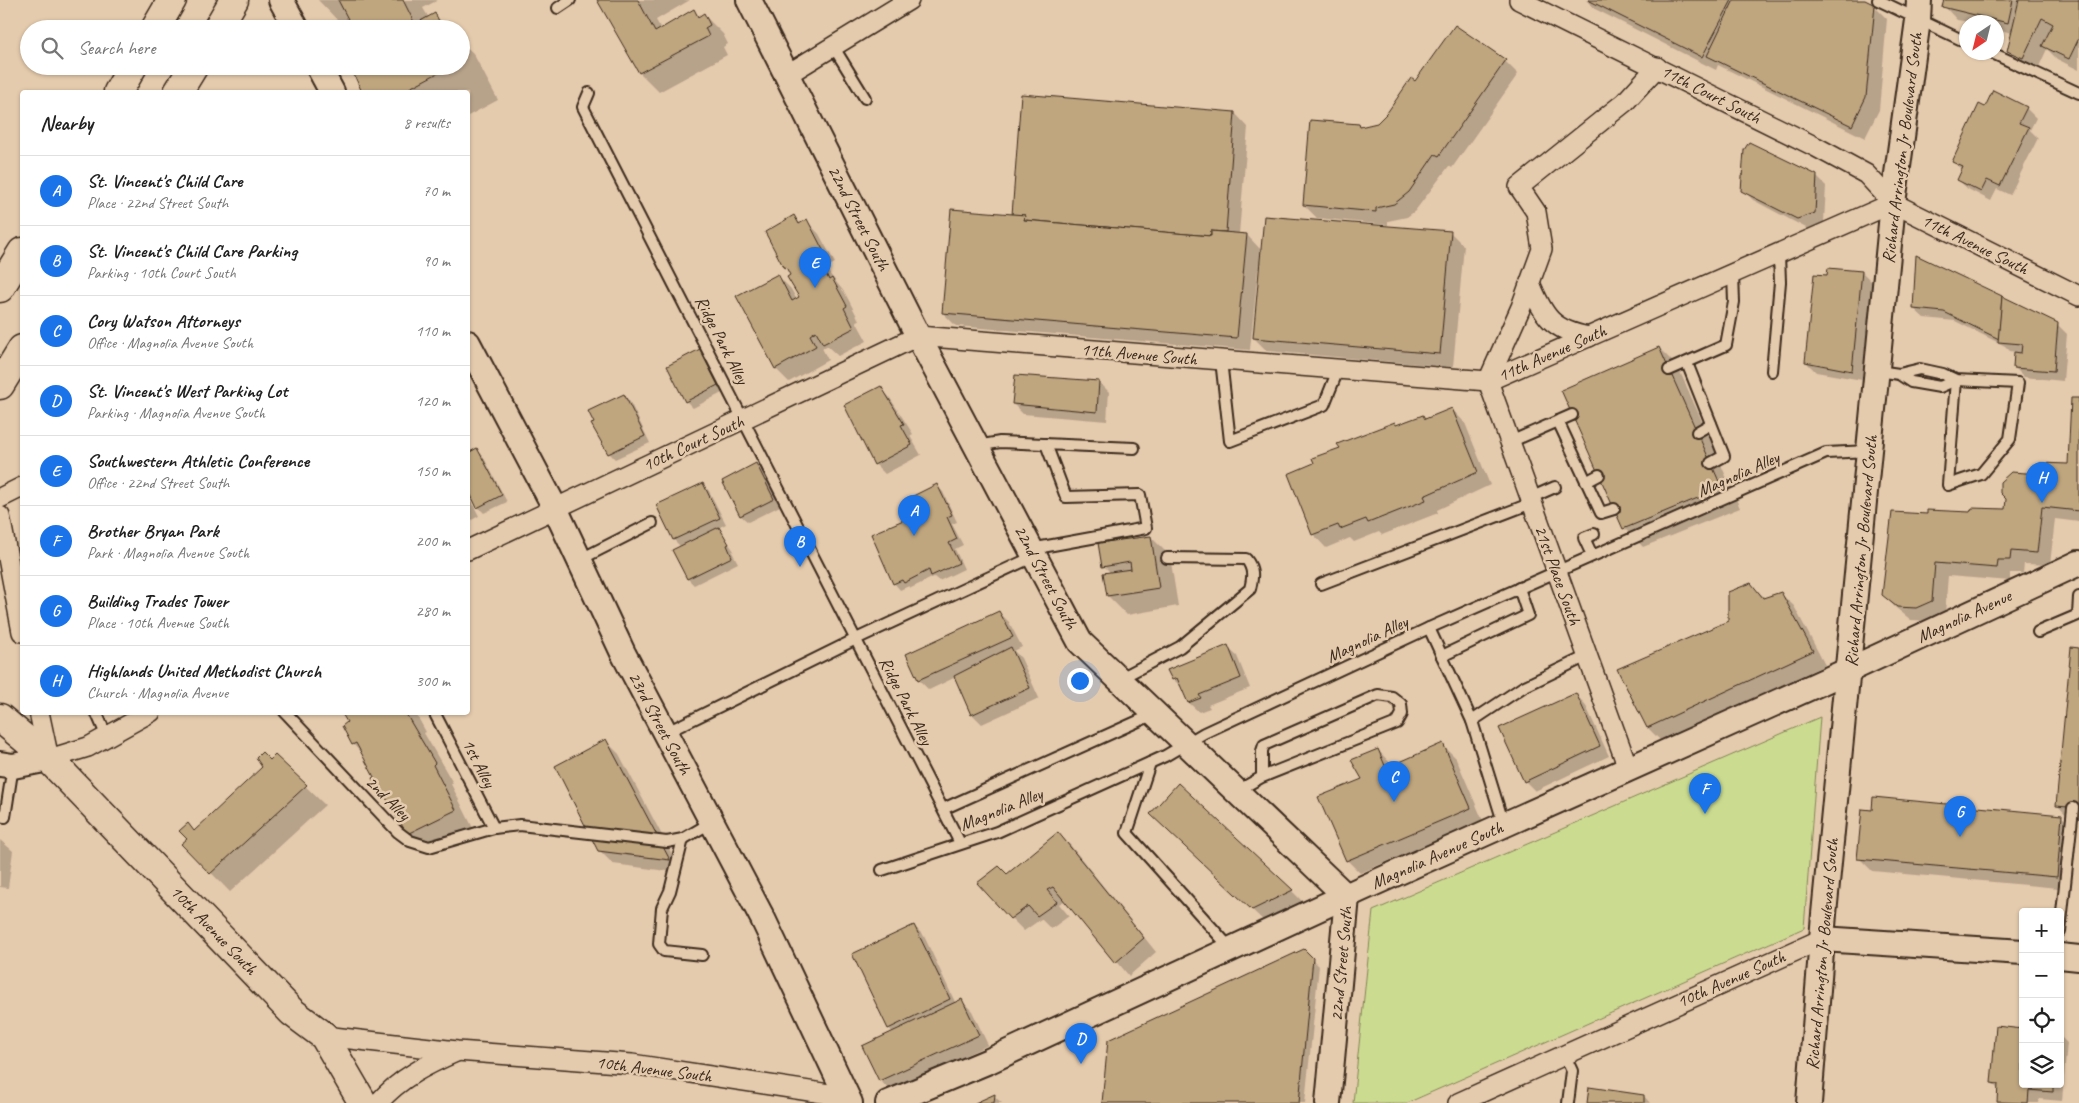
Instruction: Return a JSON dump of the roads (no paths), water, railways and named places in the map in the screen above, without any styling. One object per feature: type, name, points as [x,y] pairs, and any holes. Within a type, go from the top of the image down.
[{"type":"main road","points":[[160,20],[172,0]]},
{"type":"main road","points":[[222,20],[234,0]]},
{"type":"main road","points":[[119,90],[128,75]]},
{"type":"main road","points":[[179,90],[188,75]]},
{"type":"main road","points":[[0,288],[20,255]]},
{"type":"main road","points":[[0,386],[20,352]]},
{"type":"main road","name":"10th Avenue South","points":[[0,718],[49,759],[292,1012],[324,1036]]},
{"type":"main road","points":[[324,1036],[363,1103]]},
{"type":"street","points":[[281,0],[292,20]]},
{"type":"street","name":"22nd Street South","points":[[749,0],[788,74],[918,336],[1080,642],[1347,897],[1328,1103]]},
{"type":"street","points":[[788,74],[909,0]]},
{"type":"street","name":"11th Court South","points":[[1519,0],[1657,67],[1866,174],[1893,203]]},
{"type":"street","name":"Richard Arrington Jr Boulevard South","points":[[1809,1103],[1822,938],[1870,451],[1888,372],[1893,203],[1918,10]]},
{"type":"street","points":[[1488,381],[1530,283],[1542,249],[1536,212],[1519,187],[1625,102],[1657,67]]},
{"type":"street","points":[[323,75],[331,90]]},
{"type":"street","name":"11th Avenue South","points":[[918,336],[1488,381],[1893,203],[2079,296]]},
{"type":"street","points":[[1530,283],[1548,318],[1567,333],[1589,337]]},
{"type":"street","name":"10th Court South","points":[[470,549],[918,336]]},
{"type":"street","name":"23rd Street South","points":[[470,347],[555,508],[623,653],[763,919],[850,1100]]},
{"type":"street","name":"21st Place South","points":[[1488,381],[1628,768]]},
{"type":"street","points":[[0,498],[20,488]]},
{"type":"street","points":[[0,516],[20,621]]},
{"type":"street","name":"Magnolia Avenue","points":[[1849,670],[2079,564]]},
{"type":"street","name":"Magnolia Avenue South","points":[[888,1103],[990,1061],[1628,768],[1849,670]]},
{"type":"street","points":[[41,715],[49,759]]},
{"type":"street","points":[[6,765],[49,759],[88,747],[146,715]]},
{"type":"street","name":"10th Avenue South","points":[[1458,1103],[1822,938],[1874,940],[2019,952]]},
{"type":"street","points":[[2064,956],[2079,958]]},
{"type":"street","name":"10th Avenue South","points":[[324,1036],[457,1051],[632,1064],[850,1100]]},
{"type":"street","name":"10th Avenue South","points":[[378,1103],[394,1086],[422,1066],[457,1051]]},
{"type":"street","points":[[850,1100],[876,1103]]},
{"type":"lane","points":[[558,8],[570,0]]},
{"type":"lane","points":[[1878,0],[1918,10],[1959,37]]},
{"type":"lane","points":[[833,46],[866,98]]},
{"type":"lane","points":[[2004,58],[2079,93]]},
{"type":"lane","name":"Ridge Park Alley","points":[[589,93],[583,107],[960,843]]},
{"type":"lane","points":[[1772,371],[1780,282],[1779,254]]},
{"type":"lane","points":[[1669,370],[1726,345],[1734,302],[1733,274]]},
{"type":"lane","points":[[1221,360],[1230,441],[1324,404],[1338,370]]},
{"type":"lane","points":[[1686,363],[1724,456],[1711,463]]},
{"type":"lane","points":[[1888,372],[1920,369],[1943,374],[1956,380],[2018,384],[2010,439],[1981,474],[1948,485],[1956,380]]},
{"type":"lane","points":[[1510,442],[1572,415]]},
{"type":"lane","points":[[1558,421],[1601,513],[1614,509]]},
{"type":"lane","points":[[1697,432],[1711,424]]},
{"type":"lane","points":[[977,446],[1000,442],[1134,448]]},
{"type":"lane","points":[[665,733],[1033,552],[1146,528],[1140,495],[1066,497],[1046,444]]},
{"type":"lane","name":"Magnolia Alley","points":[[882,870],[997,832],[1150,764],[1204,733],[1556,570],[1826,453],[1870,451]]},
{"type":"lane","points":[[1586,482],[1600,476]]},
{"type":"lane","points":[[1321,584],[1531,501],[1554,487]]},
{"type":"lane","points":[[579,560],[652,523]]},
{"type":"lane","points":[[1592,555],[1584,538],[1594,534]]},
{"type":"lane","points":[[1119,679],[1180,648],[1250,589],[1252,565],[1246,559],[1167,558]]},
{"type":"lane","points":[[1442,656],[1528,615],[1519,588]]},
{"type":"lane","points":[[2038,632],[2078,617],[2079,597]]},
{"type":"lane","points":[[1430,628],[1472,721],[1504,825]]},
{"type":"lane","points":[[1472,721],[1523,687],[1587,656]]},
{"type":"lane","points":[[1237,791],[1262,778],[1397,723],[1402,714],[1401,704],[1392,697],[1378,695],[1264,745],[1262,751],[1262,778]]},
{"type":"lane","points":[[942,808],[1154,714]]},
{"type":"lane","points":[[99,715],[106,737]]},
{"type":"lane","name":"2nd Alley","points":[[288,715],[342,776],[410,841],[429,847],[494,828],[520,825],[667,842],[683,840]]},
{"type":"lane","name":"1st Alley","points":[[436,715],[494,828]]},
{"type":"lane","points":[[1150,764],[1127,833],[1232,950]]},
{"type":"lane","points":[[0,816],[5,817],[6,765]]},
{"type":"lane","points":[[2063,908],[2073,808]]},
{"type":"lane","points":[[702,955],[664,951],[659,944],[662,908],[670,891],[683,840],[712,822]]},
{"type":"lane","points":[[1564,1054],[1572,1072],[1568,1103]]},
{"type":"place","name":"Southwestern Athletic Conference","points":[[815,288]]},
{"type":"place","name":"Highlands United Methodist Church","points":[[2042,503]]},
{"type":"place","name":"St. Vincent's Child Care","points":[[914,536]]},
{"type":"place","name":"St. Vincent's Child Care Parking","points":[[800,567]]},
{"type":"place","name":"Cory Watson Attorneys","points":[[1394,802]]},
{"type":"place","name":"Brother Bryan Park","points":[[1705,814]]},
{"type":"place","name":"Building Trades Tower","points":[[1960,837]]},
{"type":"place","name":"St. Vincent's West Parking Lot","points":[[1081,1064]]}]
